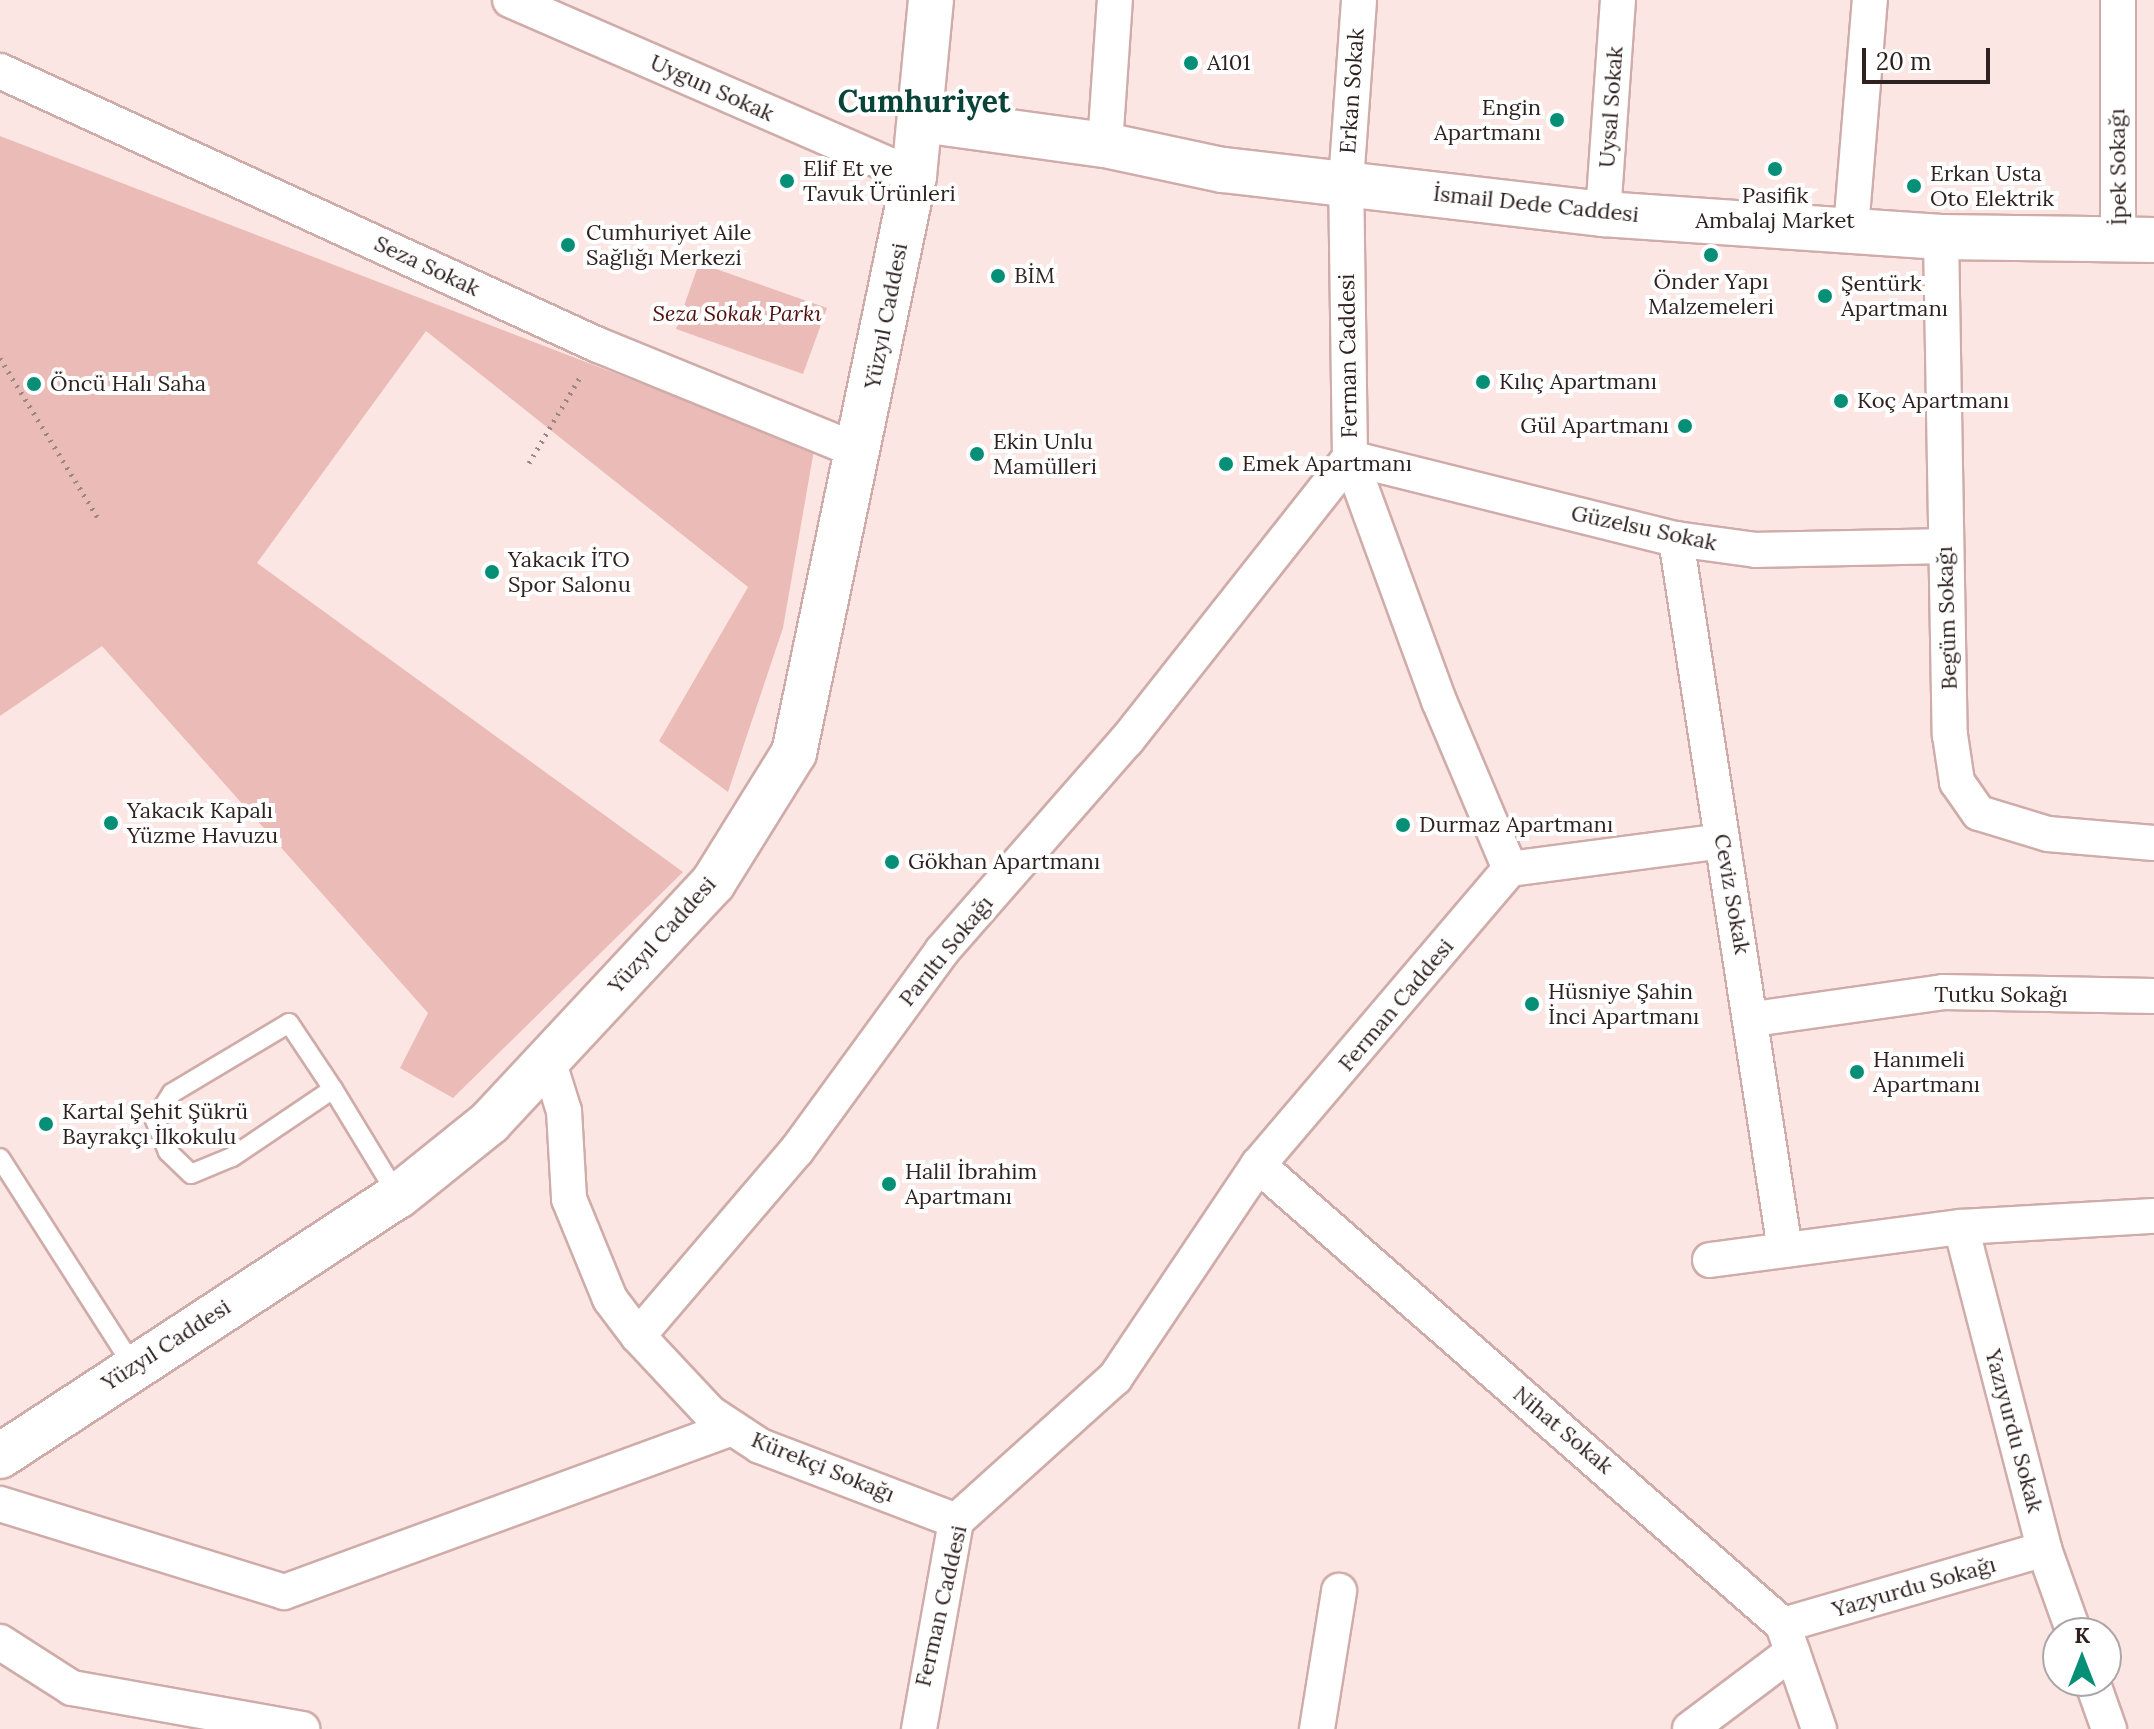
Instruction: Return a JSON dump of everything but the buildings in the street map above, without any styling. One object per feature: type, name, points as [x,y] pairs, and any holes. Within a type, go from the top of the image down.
[{"type":"street","name":"Uygun Sokak","points":[[510,0],[914,176]]},
{"type":"street","name":"Yüzyıl Caddesi","points":[[0,1456],[133,1366],[398,1196],[490,1122],[713,883],[794,753],[914,176],[922,120],[931,0]]},
{"type":"street","points":[[1105,145],[1115,0]]},
{"type":"street","name":"Erkan Sokak","points":[[1346,182],[1359,0]]},
{"type":"street","name":"Uysal Sokak","points":[[1603,214],[1618,0]]},
{"type":"street","points":[[1851,229],[1870,0]]},
{"type":"street","name":"İpek Sokağı","points":[[2118,0],[2136,239]]},
{"type":"street","name":"Seza Sokak","points":[[0,71],[598,345],[858,451]]},
{"type":"street","name":"İsmail Dede Caddesi","points":[[922,120],[1105,145],[1223,170],[1603,214],[1941,237],[2136,239]]},
{"type":"street","name":"Ferman Caddesi","points":[[919,1729],[956,1521],[1115,1378],[1258,1165],[1510,869],[1439,701],[1350,458],[1346,182]]},
{"type":"street","name":"Begüm Sokağı","points":[[1941,237],[1950,735],[1957,782],[1979,813],[2048,834],[2154,843]]},
{"type":"street","name":"Güzelsu Sokak","points":[[1350,458],[1676,539],[1756,550],[1945,546]]},
{"type":"street","name":"Parıltı Sokağı","points":[[638,1336],[797,1150],[942,951],[1127,740],[1350,458]]},
{"type":"street","name":"Ceviz Sokak","points":[[1676,539],[1722,841],[1754,1019],[1785,1250]]},
{"type":"street","points":[[1510,869],[1722,841]]},
{"type":"street","name":"Tutku Sokağı","points":[[1754,1019],[1943,992],[2154,996]]},
{"type":"street","name":"Kürekçi Sokağı","points":[[548,1060],[564,1111],[569,1199],[610,1299],[638,1336],[732,1428],[760,1446],[956,1521]]},
{"type":"street","name":"Nihat Sokak","points":[[1258,1165],[1788,1639],[1819,1729]]},
{"type":"street","points":[[1710,1260],[1961,1227],[2154,1216]]},
{"type":"street","name":"Yazıyurdu Sokak","points":[[1961,1227],[2044,1549],[2068,1617]]},
{"type":"street","points":[[0,1504],[284,1592],[732,1428]]},
{"type":"street","name":"Yazyurdu Sokağı","points":[[1788,1639],[2044,1549]]},
{"type":"street","points":[[1317,1729],[1339,1591]]},
{"type":"street","points":[[1690,1729],[1788,1639]]},
{"type":"street","points":[[0,1642],[72,1688],[302,1729]]},
{"type":"street","points":[[2098,1697],[2109,1729]]},
{"type":"lane","points":[[333,1089],[232,1157],[191,1174],[168,1152],[155,1120],[172,1093],[289,1023],[333,1089],[398,1196]]},
{"type":"lane","points":[[0,1158],[133,1366]]},
{"type":"path","points":[[529,463],[598,345]]},
{"type":"path","points":[[0,358],[98,518]]},
{"type":"green space","points":[[0,136],[814,450],[783,628],[728,792],[659,741],[748,587],[426,331],[257,563],[683,872],[453,1098],[400,1068],[428,1013],[102,646],[0,716]]},
{"type":"green space","name":"Seza Sokak Parkı","points":[[699,263],[827,308],[803,374],[676,329]]},
{"type":"place","name":"A101","points":[[1191,63]]},
{"type":"place","name":"Engin Apartmanı","points":[[1557,120]]},
{"type":"place","name":"Pasifik Ambalaj Market","points":[[1775,169]]},
{"type":"place","name":"Elif Et ve Tavuk Ürünleri","points":[[787,181]]},
{"type":"place","name":"Erkan Usta Oto Elektrik","points":[[1914,186]]},
{"type":"place","name":"Cumhuriyet Aile Sağlığı Merkezi","points":[[568,245]]},
{"type":"place","name":"Önder Yapı Malzemeleri","points":[[1711,255]]},
{"type":"place","name":"BİM","points":[[998,276]]},
{"type":"place","name":"Şentürk Apartmanı","points":[[1825,296]]},
{"type":"place","name":"Kılıç Apartmanı","points":[[1483,382]]},
{"type":"place","name":"Öncü Halı Saha","points":[[34,384]]},
{"type":"place","name":"Koç Apartmanı","points":[[1841,401]]},
{"type":"place","name":"Gül Apartmanı","points":[[1685,426]]},
{"type":"place","name":"Ekin Unlu Mamülleri","points":[[977,454]]},
{"type":"place","name":"Emek Apartmanı","points":[[1226,464]]},
{"type":"place","name":"Yakacık İTO Spor Salonu","points":[[492,572]]},
{"type":"place","name":"Yakacık Kapalı Yüzme Havuzu","points":[[111,823]]},
{"type":"place","name":"Durmaz Apartmanı","points":[[1403,825]]},
{"type":"place","name":"Gökhan Apartmanı","points":[[892,862]]},
{"type":"place","name":"Hüsniye Şahin İnci Apartmanı","points":[[1532,1004]]},
{"type":"place","name":"Hanımeli Apartmanı","points":[[1857,1072]]},
{"type":"place","name":"Kartal Şehit Şükrü Bayrakçı İlkokulu","points":[[46,1124]]},
{"type":"place","name":"Halil İbrahim Apartmanı","points":[[889,1184]]},
{"type":"district","name":"Cumhuriyet","points":[[924,101]]}]
